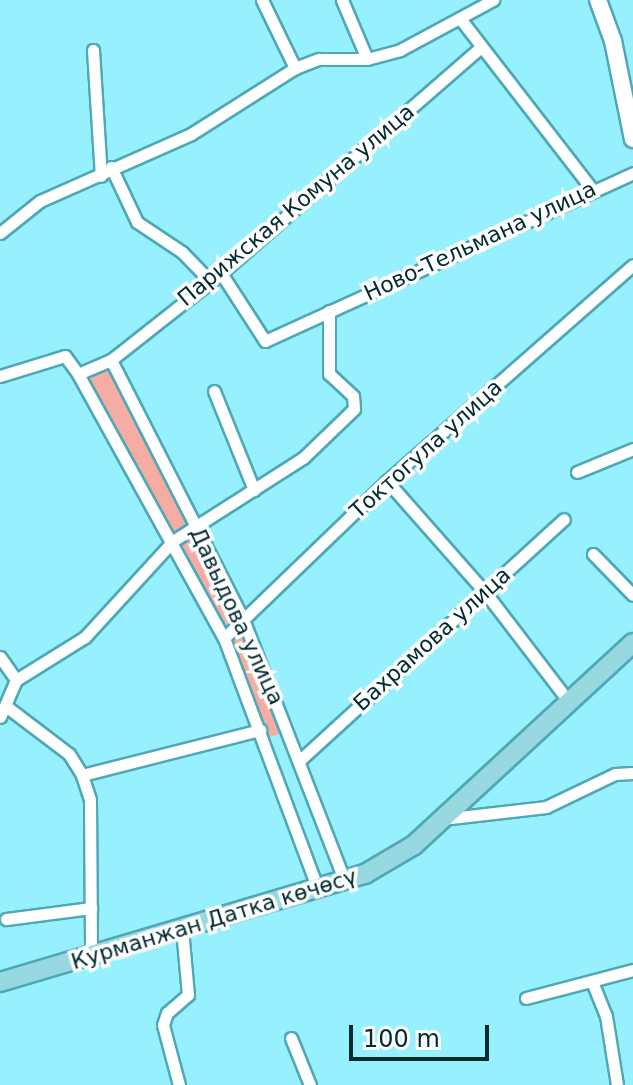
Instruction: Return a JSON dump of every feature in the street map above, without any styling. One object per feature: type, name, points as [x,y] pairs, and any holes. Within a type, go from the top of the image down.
[{"type":"main road","name":"Курманжан Датка көчөсү","points":[[0,982],[345,882],[414,845],[437,819],[633,643]]},
{"type":"street","points":[[262,0],[295,68]]},
{"type":"street","points":[[342,0],[367,59]]},
{"type":"street","points":[[0,233],[40,201],[191,134],[295,68],[319,59],[367,59],[400,50],[462,21],[493,0]]},
{"type":"street","points":[[598,0],[629,100],[633,139]]},
{"type":"street","points":[[462,21],[591,188]]},
{"type":"street","name":"Парижская Комуна улица","points":[[78,374],[111,360],[221,273],[480,48]]},
{"type":"street","points":[[93,50],[101,176]]},
{"type":"street","points":[[111,167],[137,222],[182,252],[210,281]]},
{"type":"street","name":"Ново-Тельмана улица","points":[[221,273],[265,341],[591,188],[633,173]]},
{"type":"street","name":"Токтогула улица","points":[[224,638],[387,481],[633,265]]},
{"type":"street","points":[[91,956],[90,800],[82,775],[69,754],[4,712],[16,680],[85,637],[173,541],[303,458],[354,409],[353,396],[329,374],[329,311]]},
{"type":"street","points":[[0,376],[65,356],[78,374],[224,638],[318,890]]},
{"type":"street","name":"Давыдова улица","points":[[111,360],[243,619],[345,882]]},
{"type":"street","points":[[214,391],[254,490]]},
{"type":"street","points":[[577,472],[633,449]]},
{"type":"street","points":[[387,481],[485,592],[569,702]]},
{"type":"street","name":"Бахрамова улица","points":[[300,760],[564,519]]},
{"type":"street","points":[[593,554],[633,595]]},
{"type":"street","points":[[0,657],[16,680]]},
{"type":"street","points":[[82,775],[260,730]]},
{"type":"street","points":[[437,819],[479,819],[546,807],[615,774],[633,773]]},
{"type":"street","points":[[6,919],[91,908]]},
{"type":"street","points":[[179,1085],[163,1025],[167,1013],[188,995],[182,929]]},
{"type":"street","points":[[526,998],[593,984],[633,970]]},
{"type":"street","points":[[593,984],[606,1016],[617,1085]]},
{"type":"street","points":[[291,1038],[310,1085]]},
{"type":"shaded area","points":[[108,369],[189,525],[173,533],[86,378]]},
{"type":"shaded area","points":[[196,533],[239,617],[220,626],[177,543]]},
{"type":"shaded area","points":[[242,630],[285,732],[266,738],[229,642]]}]
